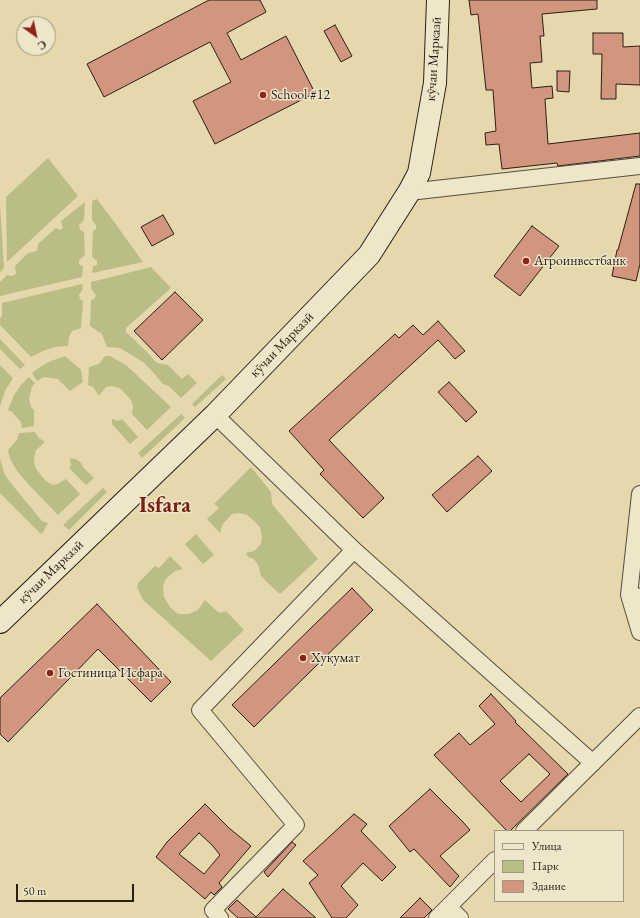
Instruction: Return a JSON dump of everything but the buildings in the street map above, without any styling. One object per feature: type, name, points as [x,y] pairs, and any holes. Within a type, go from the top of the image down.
[{"type":"main road","name":"кӯчаи Марказӣ","points":[[0,622],[215,415],[369,255],[409,192],[419,173],[435,83],[438,0]]},
{"type":"street","points":[[409,192],[640,166]]},
{"type":"street","points":[[215,415],[354,550],[592,763]]},
{"type":"street","points":[[640,494],[634,596],[640,632]]},
{"type":"street","points":[[220,918],[213,910],[296,825],[200,710],[354,550]]},
{"type":"street","points":[[525,830],[640,716]]},
{"type":"street","points":[[437,918],[494,861]]},
{"type":"street","points":[[448,907],[460,918]]},
{"type":"green space","points":[[48,158],[78,196],[7,262],[6,197]]},
{"type":"green space","points":[[97,199],[143,262],[92,273],[93,266],[97,265],[97,261],[92,257],[93,231],[96,229],[96,225],[92,220],[92,201]]},
{"type":"green space","points":[[85,202],[84,220],[79,225],[80,230],[84,232],[85,255],[79,260],[79,264],[83,267],[82,277],[0,296],[0,282],[7,275],[12,276],[16,274],[15,266],[28,253],[37,251],[38,244],[56,228],[60,230],[63,228],[61,221]]},
{"type":"green space","points":[[0,204],[4,268],[0,272]]},
{"type":"green space","points":[[151,267],[171,288],[126,328],[126,332],[157,363],[168,365],[182,379],[188,374],[197,383],[181,398],[169,386],[163,384],[143,362],[120,348],[107,347],[102,334],[90,326],[91,300],[96,296],[91,289],[91,282]]},
{"type":"green space","points":[[82,284],[83,289],[79,295],[80,299],[83,301],[81,328],[72,331],[69,337],[68,346],[55,347],[31,357],[0,325],[2,303]]},
{"type":"green space","points":[[0,339],[25,365],[20,369],[0,349]]},
{"type":"green space","points":[[65,356],[81,370],[83,382],[70,391],[58,379],[44,377],[37,381],[32,373],[51,361]]},
{"type":"green space","points":[[105,356],[110,356],[126,365],[171,407],[147,430],[132,414],[133,406],[131,400],[121,389],[112,386],[106,387],[99,396],[93,387],[88,385],[89,367],[99,364]]},
{"type":"green space","points":[[0,365],[13,378],[5,391],[0,407]]},
{"type":"green space","points":[[222,375],[226,379],[195,407],[192,404]]},
{"type":"green space","points":[[29,377],[35,383],[32,387],[29,399],[31,407],[34,410],[34,426],[22,428],[21,422],[12,412],[8,410],[14,395]]},
{"type":"green space","points":[[181,414],[185,418],[142,458],[138,453]]},
{"type":"green space","points":[[112,419],[118,421],[122,419],[138,437],[130,444],[112,424]]},
{"type":"green space","points":[[35,432],[39,438],[45,442],[36,450],[34,458],[35,467],[40,474],[46,481],[53,485],[66,479],[80,494],[58,515],[17,471],[10,459],[8,450],[17,440],[19,433]]},
{"type":"green space","points":[[70,458],[76,459],[81,463],[94,478],[86,485],[69,468],[71,466]]},
{"type":"green space","points":[[0,459],[5,475],[14,487],[42,521],[48,523],[41,534],[0,493]]},
{"type":"green space","points":[[251,467],[271,492],[272,504],[318,559],[280,594],[261,576],[259,567],[254,559],[248,557],[246,553],[254,551],[261,544],[262,537],[260,527],[247,515],[239,513],[232,514],[222,525],[220,533],[207,519],[219,508],[214,504]]},
{"type":"green space","points":[[103,488],[107,492],[69,530],[63,525]]},
{"type":"green space","points":[[196,534],[214,555],[203,564],[185,544]]},
{"type":"green space","points":[[170,556],[183,569],[175,571],[165,580],[163,587],[164,597],[170,607],[178,614],[189,614],[198,610],[205,600],[219,613],[226,611],[244,630],[211,661],[143,600],[137,587],[138,583],[155,566],[159,568]]},
{"type":"place","name":"School #12","points":[[263,95]]},
{"type":"place","name":"Агроинвестбанк","points":[[526,261]]},
{"type":"place","name":"Хуқумат","points":[[303,658]]},
{"type":"place","name":"Гостиница Исфара","points":[[50,673]]},
{"type":"district","name":"Isfara","points":[[165,506]]}]
